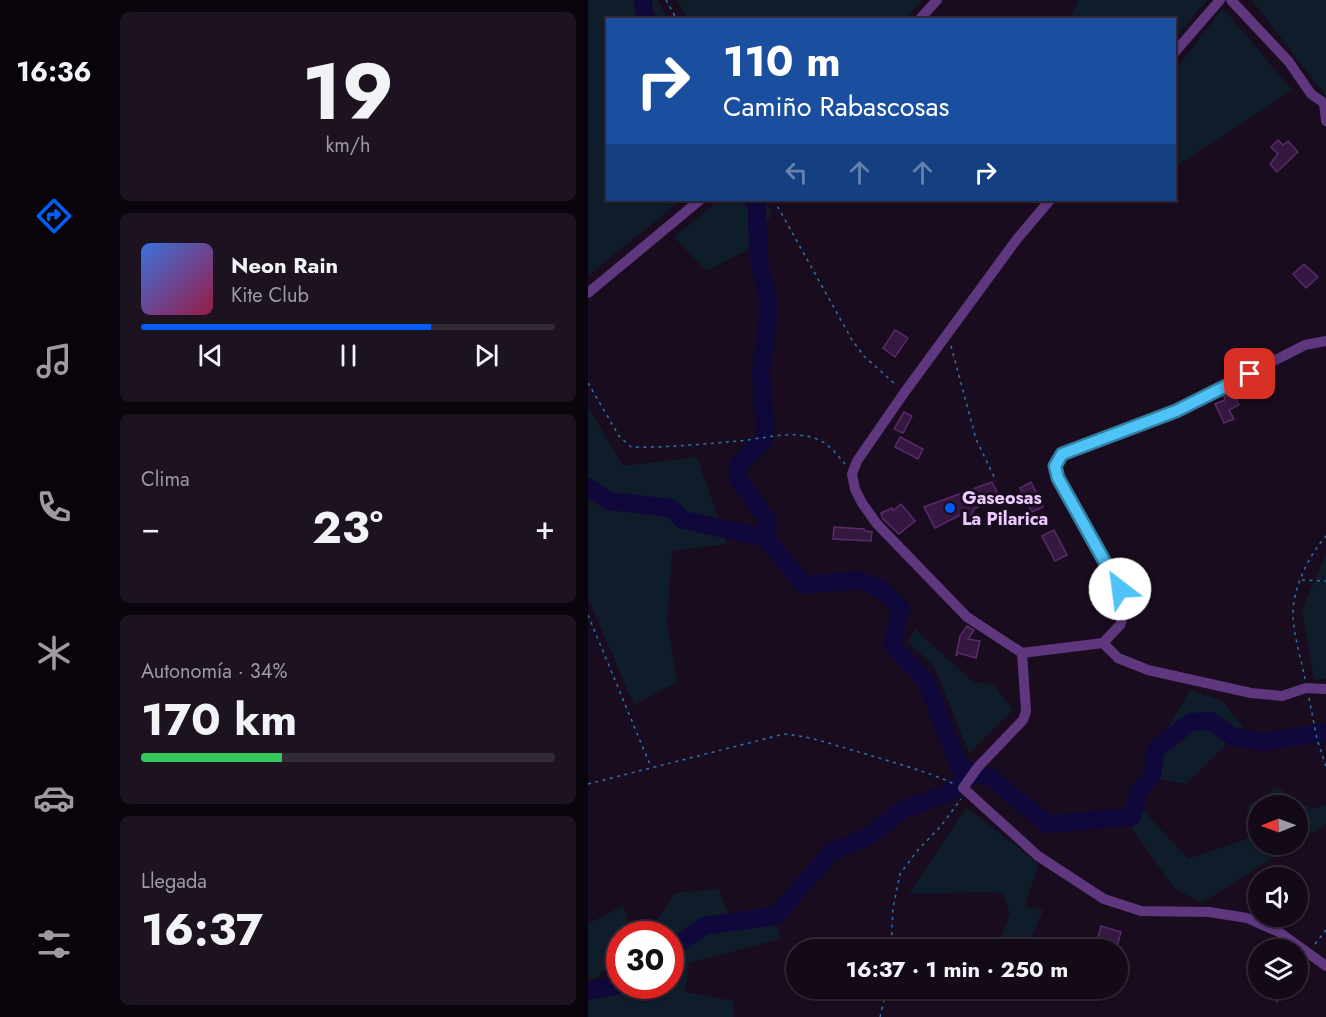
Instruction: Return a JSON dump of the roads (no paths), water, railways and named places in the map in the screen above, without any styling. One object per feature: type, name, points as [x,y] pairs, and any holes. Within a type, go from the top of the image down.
[{"type":"street","points":[[921,18],[937,0]]},
{"type":"street","points":[[1176,51],[1220,0]]},
{"type":"street","points":[[1231,0],[1289,62],[1311,94],[1325,103],[1326,120]]},
{"type":"street","points":[[588,293],[699,201]]},
{"type":"street","points":[[1049,201],[1017,239],[904,393],[857,461],[852,474],[855,489],[862,503],[878,524],[967,617],[1022,652],[1103,643],[1120,625],[1126,608],[1120,589],[1058,478],[1055,466],[1062,454],[1176,411],[1305,345],[1326,341]]},
{"type":"street","points":[[1103,643],[1118,658],[1149,670],[1241,691],[1282,696],[1306,688],[1326,689]]},
{"type":"street","points":[[1022,652],[1026,711],[1023,720],[978,767],[965,790],[1038,856],[1104,899],[1141,911],[1209,912],[1247,918],[1278,932],[1326,966]]},
{"type":"waterway","points":[[643,0],[646,18]]},
{"type":"waterway","points":[[754,201],[757,205],[758,254],[769,306],[761,373],[765,430],[763,441],[739,464],[739,480],[766,518],[766,538]]},
{"type":"waterway","points":[[588,487],[609,501],[671,508],[683,520],[766,538],[804,585],[859,580],[881,589],[901,609],[892,645],[926,681],[959,766],[991,778],[1047,824],[1132,817],[1139,791],[1152,776],[1156,749],[1191,722],[1211,721],[1233,737],[1263,742],[1326,732]]},
{"type":"waterway","points":[[684,940],[704,926],[776,916],[831,852],[869,836],[904,809],[949,793],[975,772]]},
{"type":"waterway","points":[[588,991],[606,988]]},
{"type":"place","name":"Gaseosas La Pilarica","points":[[950,508]]}]
